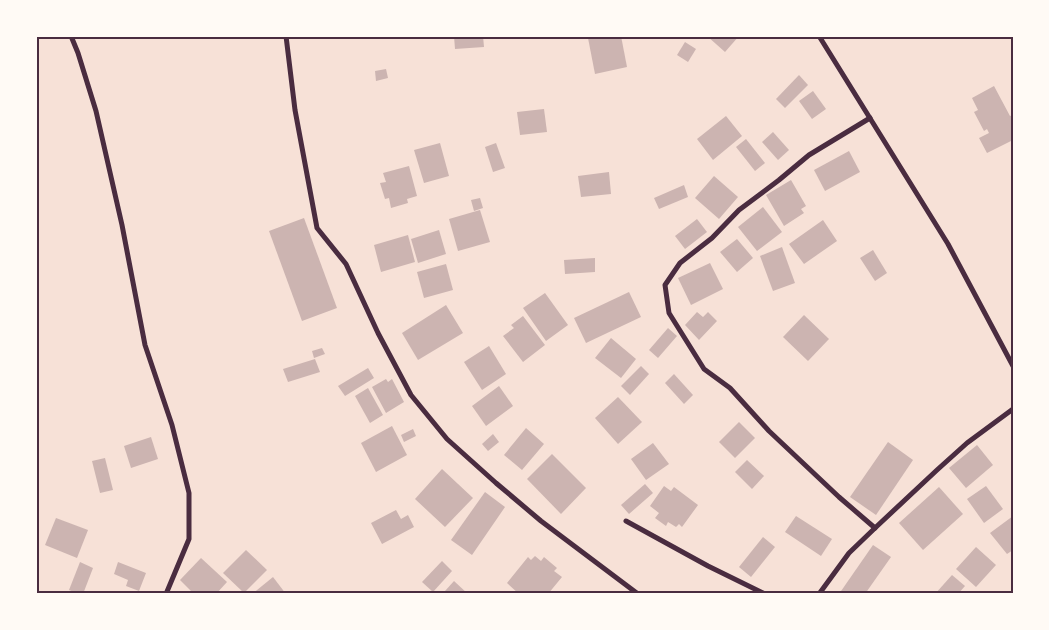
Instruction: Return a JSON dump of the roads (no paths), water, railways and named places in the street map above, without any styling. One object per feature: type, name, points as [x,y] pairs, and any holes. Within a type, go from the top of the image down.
[{"type":"street","points":[[70,36],[78,53],[96,111],[122,225],[145,345],[172,425],[189,493],[189,539],[166,594]]},
{"type":"street","points":[[286,36],[295,110],[317,228],[346,264],[378,333],[411,395],[447,439],[482,471],[541,521],[638,594]]},
{"type":"street","points":[[819,36],[948,244],[1013,366]]},
{"type":"street","points":[[870,118],[809,155],[739,210],[712,238],[680,263],[665,285],[669,313],[704,369],[730,388],[769,431],[875,528]]},
{"type":"street","points":[[819,594],[849,553],[875,528],[967,443],[1013,409]]},
{"type":"street","points":[[626,521],[708,566],[765,594]]}]
